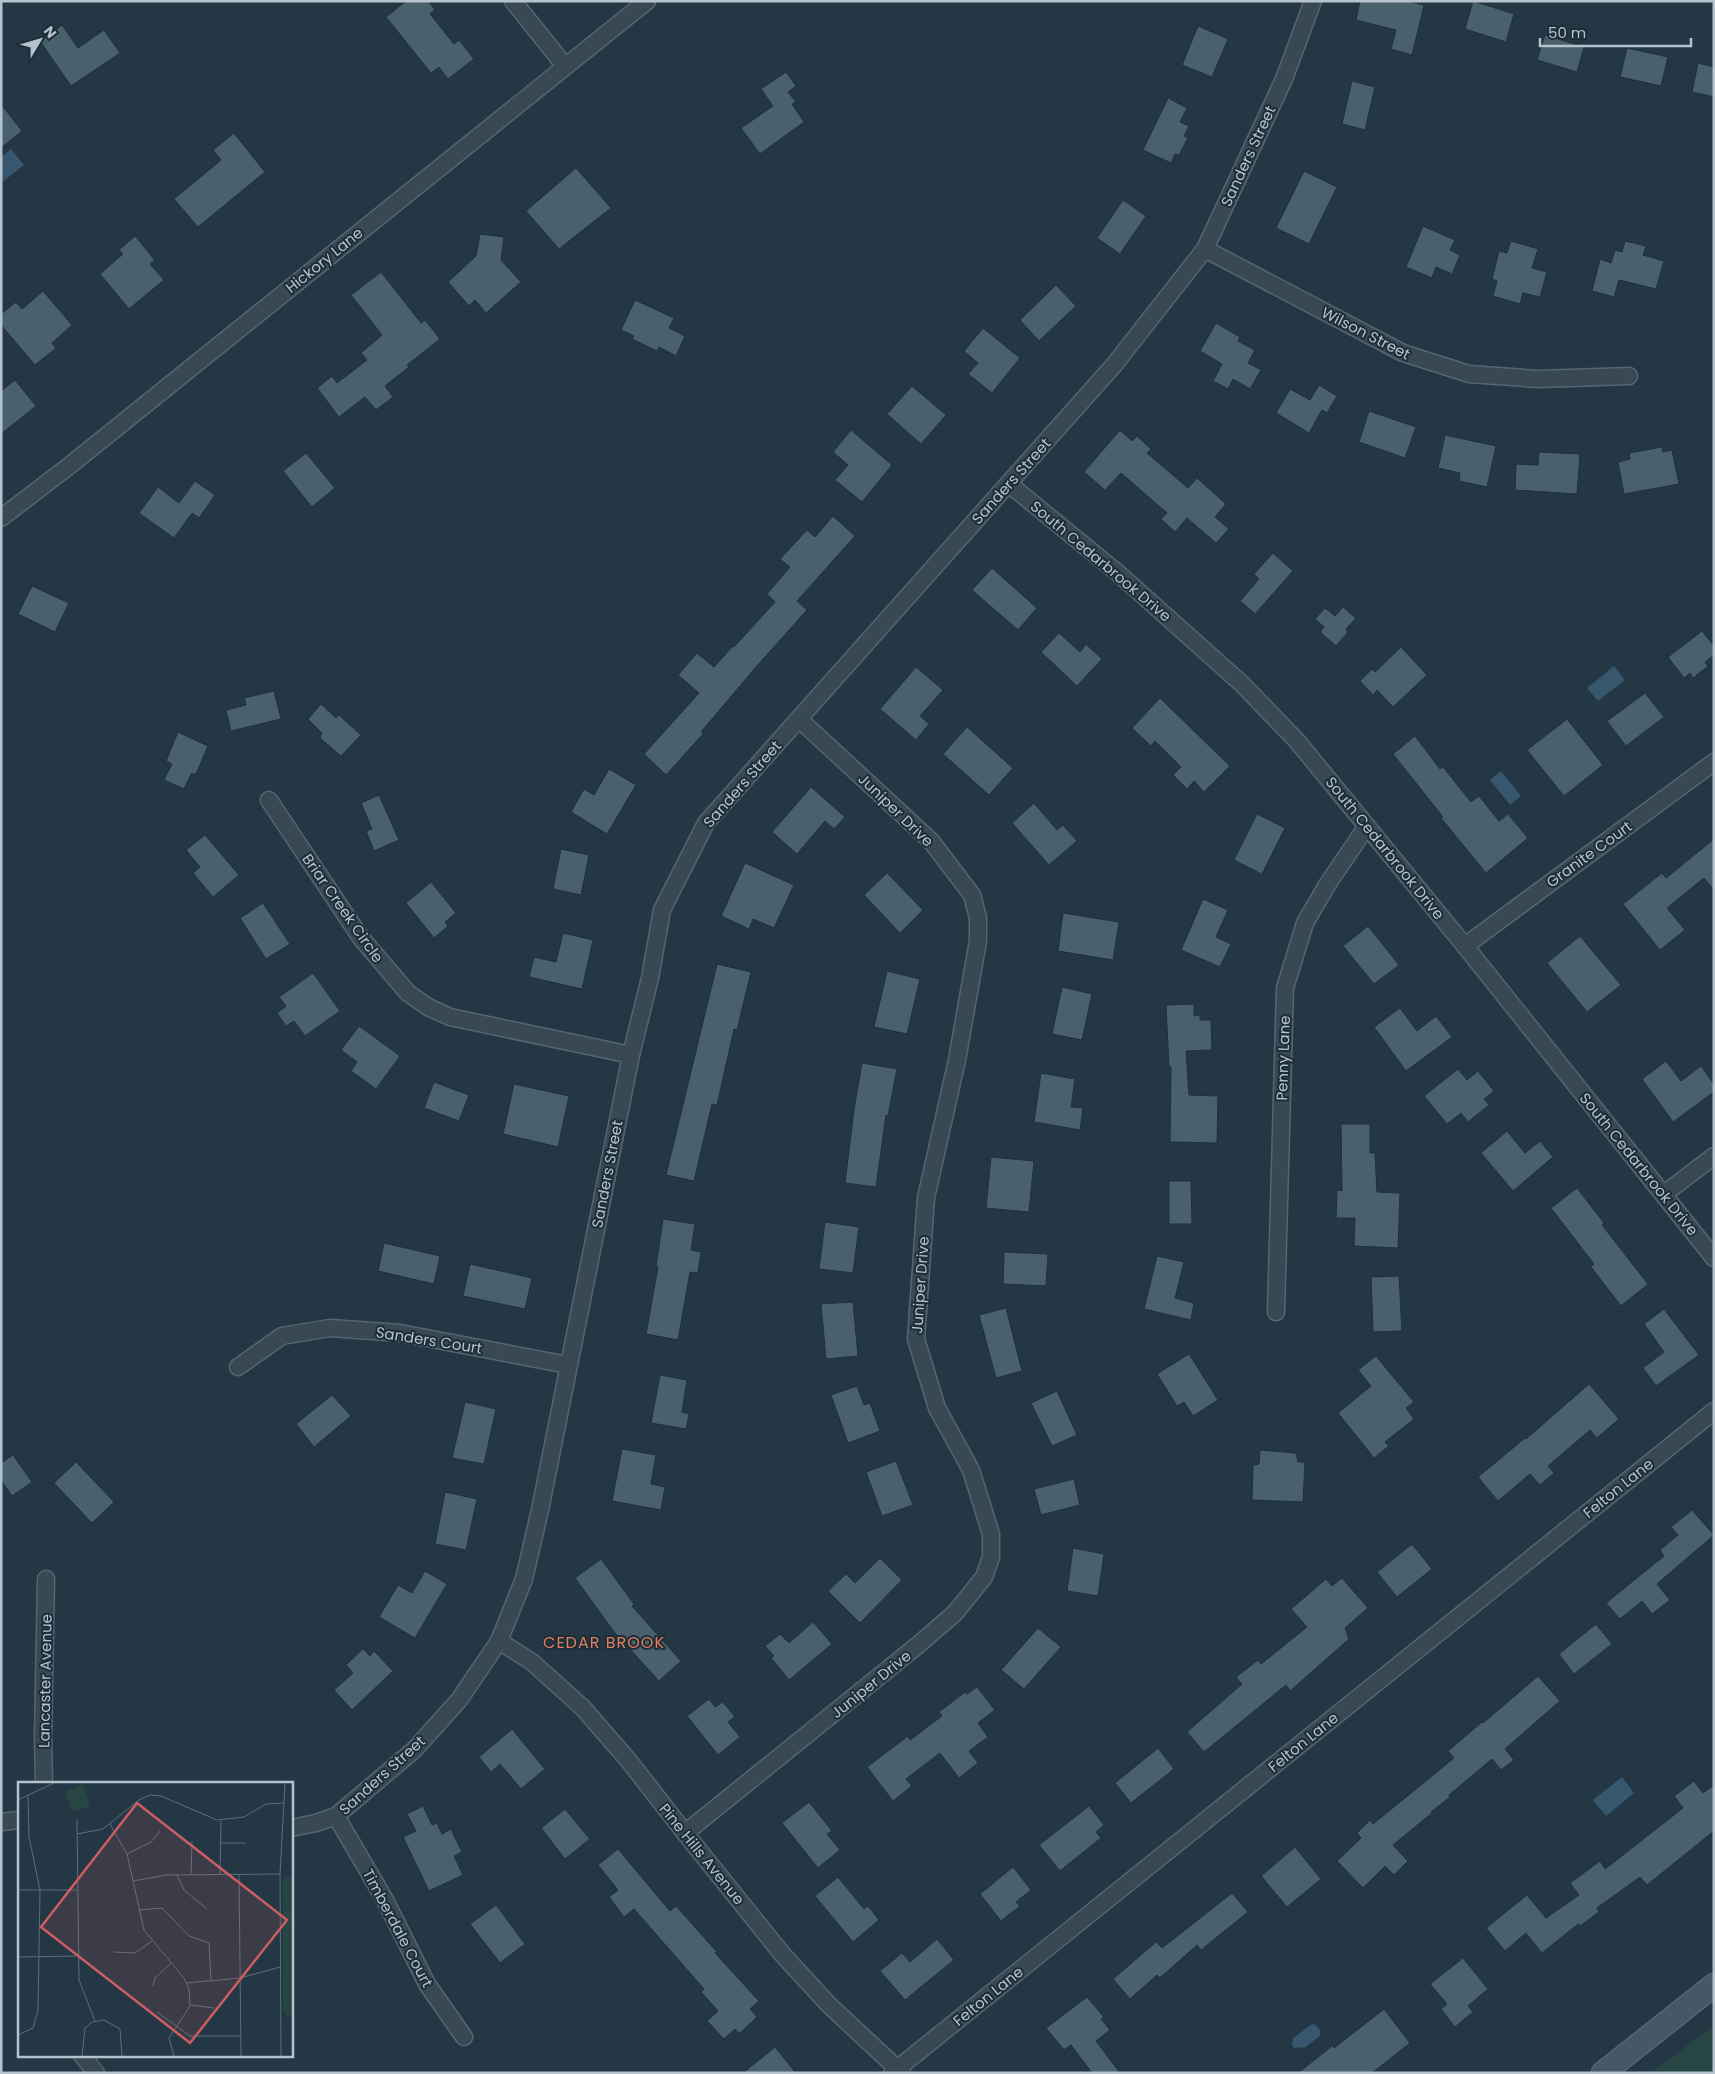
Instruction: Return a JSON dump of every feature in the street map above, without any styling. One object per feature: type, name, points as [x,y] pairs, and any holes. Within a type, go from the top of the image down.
[{"type":"main road","points":[[1603,2073],[1714,1985]]},
{"type":"street","points":[[513,1],[565,66]]},
{"type":"street","name":"Hickory Lane","points":[[1,518],[77,460],[647,1]]},
{"type":"street","name":"Sanders Street","points":[[292,1828],[316,1823],[336,1816],[414,1750],[458,1700],[499,1641],[524,1579],[540,1510],[631,1055],[650,978],[662,910],[706,823],[1114,365],[1205,249],[1284,79],[1313,1]]},
{"type":"street","name":"Wilson Street","points":[[1205,249],[1403,354],[1469,374],[1539,379],[1629,376]]},
{"type":"street","name":"South Cedarbrook Drive","points":[[1009,484],[1119,574],[1242,684],[1297,741],[1465,946],[1714,1258]]},
{"type":"street","name":"Juniper Drive","points":[[684,1833],[918,1645],[955,1613],[984,1577],[991,1556],[991,1534],[971,1470],[937,1408],[916,1339],[926,1198],[958,1060],[978,941],[978,918],[972,895],[931,841],[799,719]]},
{"type":"street","name":"Granite Court","points":[[1465,946],[1714,762]]},
{"type":"street","name":"Briar Creek Circle","points":[[269,800],[361,938],[408,993],[428,1007],[450,1018],[631,1055]]},
{"type":"street","name":"Penny Lane","points":[[1276,1312],[1285,988],[1305,923],[1327,885],[1367,826]]},
{"type":"street","points":[[1664,1194],[1714,1156]]},
{"type":"street","name":"Sanders Court","points":[[238,1366],[282,1336],[330,1328],[400,1333],[568,1365]]},
{"type":"street","name":"Felton Lane","points":[[897,2071],[1714,1411]]},
{"type":"street","name":"Lancaster Avenue","points":[[44,1782],[46,1579]]},
{"type":"street","name":"Pine Hills Avenue","points":[[499,1641],[532,1662],[583,1708],[629,1762],[684,1833],[784,1955],[829,2005],[897,2071]]},
{"type":"street","name":"Timberdale Court","points":[[336,1816],[385,1900],[427,1984],[464,2037]]},
{"type":"street","points":[[1,1822],[18,1820]]},
{"type":"street","points":[[83,2056],[96,2073]]},
{"type":"green space","points":[[1714,2025],[1714,2073],[1651,2073]]},
{"type":"water","points":[[11,149],[24,165],[1,183],[1,157]]},
{"type":"water","points":[[1614,666],[1625,680],[1598,701],[1587,688]]},
{"type":"water","points":[[1501,771],[1521,796],[1510,805],[1490,780]]},
{"type":"water","points":[[1622,1777],[1634,1793],[1606,1816],[1593,1800]]},
{"type":"water","points":[[1312,2024],[1316,2025],[1320,2030],[1320,2036],[1304,2048],[1298,2047],[1295,2049],[1292,2045],[1293,2038]]},
{"type":"building","points":[[406,1],[428,1],[435,10],[430,14],[454,44],[459,40],[474,59],[448,79],[439,67],[431,73],[386,17]]},
{"type":"building","points":[[1360,1],[1408,1],[1424,5],[1412,55],[1391,49],[1396,30],[1356,20]]},
{"type":"building","points":[[1473,1],[1514,14],[1506,42],[1465,29]]},
{"type":"building","points":[[62,25],[78,48],[104,30],[120,53],[71,86],[40,41]]},
{"type":"building","points":[[1198,26],[1228,39],[1212,77],[1182,65]]},
{"type":"building","points":[[1545,35],[1584,47],[1577,72],[1537,60]]},
{"type":"building","points":[[1627,48],[1668,57],[1661,86],[1620,77]]},
{"type":"building","points":[[1698,63],[1714,67],[1714,97],[1692,92]]},
{"type":"building","points":[[786,72],[796,86],[788,92],[796,102],[792,104],[804,122],[760,154],[741,128],[773,106],[761,89]]},
{"type":"building","points":[[1352,81],[1375,87],[1365,130],[1342,124]]},
{"type":"building","points":[[1168,98],[1187,108],[1180,122],[1189,126],[1184,136],[1188,138],[1179,155],[1175,154],[1171,163],[1143,150]]},
{"type":"building","points":[[1,104],[22,131],[1,148]]},
{"type":"building","points":[[234,133],[265,172],[198,227],[174,199],[221,160],[213,150]]},
{"type":"building","points":[[576,168],[611,208],[559,249],[526,211]]},
{"type":"building","points":[[1304,171],[1337,187],[1309,244],[1276,228]]},
{"type":"building","points":[[1123,200],[1146,216],[1120,254],[1097,238]]},
{"type":"building","points":[[1423,226],[1455,240],[1450,250],[1460,255],[1452,274],[1436,267],[1432,278],[1406,267]]},
{"type":"building","points":[[480,234],[504,237],[501,260],[521,282],[486,313],[475,300],[469,306],[448,282],[476,256]]},
{"type":"building","points":[[135,236],[155,260],[150,264],[164,280],[129,309],[100,274],[123,254],[119,250]]},
{"type":"building","points":[[1511,241],[1538,249],[1532,268],[1547,272],[1540,297],[1523,293],[1520,304],[1493,296],[1497,281],[1492,279],[1499,251],[1507,253]]},
{"type":"building","points":[[1625,241],[1646,246],[1643,255],[1664,261],[1656,289],[1619,280],[1614,297],[1592,291],[1600,259],[1611,263],[1615,250],[1622,252]]},
{"type":"building","points":[[381,272],[421,323],[425,320],[440,339],[407,365],[409,367],[385,386],[393,397],[376,410],[365,397],[339,417],[317,388],[332,376],[337,383],[367,360],[361,353],[382,335],[351,295]]},
{"type":"building","points":[[1056,285],[1076,306],[1039,341],[1020,320]]},
{"type":"building","points":[[43,291],[72,325],[52,343],[56,348],[35,365],[1,325],[1,314],[16,302],[22,309]]},
{"type":"building","points":[[635,300],[674,318],[669,328],[685,336],[676,356],[659,347],[657,351],[632,339],[634,336],[621,330]]},
{"type":"building","points":[[1216,323],[1240,337],[1238,341],[1255,350],[1248,363],[1261,370],[1250,389],[1233,379],[1228,389],[1213,381],[1222,364],[1200,351]]},
{"type":"building","points":[[983,328],[1020,358],[992,393],[968,374],[978,363],[964,351]]},
{"type":"building","points":[[15,380],[36,406],[1,434],[1,391]]},
{"type":"building","points":[[1319,385],[1337,396],[1327,413],[1322,410],[1309,433],[1276,413],[1290,389],[1310,400]]},
{"type":"building","points":[[912,386],[946,415],[921,444],[887,414]]},
{"type":"building","points":[[1369,411],[1416,427],[1405,458],[1359,442]]},
{"type":"building","points":[[851,430],[892,465],[862,502],[835,480],[848,465],[833,452]]},
{"type":"building","points":[[1120,430],[1132,441],[1137,436],[1151,449],[1147,453],[1188,488],[1197,478],[1226,504],[1215,517],[1229,529],[1216,543],[1187,518],[1175,532],[1161,519],[1167,513],[1121,473],[1105,490],[1084,472]]},
{"type":"building","points":[[1445,435],[1496,446],[1487,487],[1459,481],[1460,473],[1438,468]]},
{"type":"building","points":[[1662,447],[1663,452],[1672,450],[1679,484],[1624,494],[1618,462],[1630,459],[1629,453]]},
{"type":"building","points":[[1539,452],[1580,454],[1577,494],[1515,490],[1516,464],[1538,465]]},
{"type":"building","points":[[306,453],[335,488],[312,507],[283,471]]},
{"type":"building","points":[[195,481],[215,495],[199,518],[192,513],[174,538],[139,513],[158,487],[179,503]]},
{"type":"building","points":[[833,516],[855,536],[797,601],[807,610],[756,667],[701,732],[703,734],[666,775],[644,754],[699,693],[678,675],[697,653],[714,667],[734,647],[775,602],[767,594],[790,567],[780,559],[807,530],[815,537]]},
{"type":"building","points":[[1273,553],[1293,571],[1255,614],[1240,601],[1259,579],[1254,574]]},
{"type":"building","points":[[992,568],[1037,608],[1018,630],[972,590]]},
{"type":"building","points":[[32,586],[69,603],[55,632],[18,614]]},
{"type":"building","points":[[1343,607],[1356,618],[1346,629],[1348,632],[1336,646],[1320,632],[1324,627],[1315,619],[1325,608],[1335,616]]},
{"type":"building","points":[[1702,631],[1714,646],[1714,655],[1705,662],[1708,666],[1693,678],[1690,673],[1684,678],[1668,657]]},
{"type":"building","points":[[1059,633],[1080,652],[1086,644],[1102,659],[1077,686],[1041,652]]},
{"type":"building","points":[[1401,647],[1427,675],[1393,707],[1377,690],[1373,695],[1360,681],[1372,669],[1375,672]]},
{"type":"building","points":[[916,667],[943,690],[920,716],[929,724],[916,740],[880,709]]},
{"type":"building","points":[[274,691],[281,719],[231,731],[226,710],[246,705],[244,698]]},
{"type":"building","points":[[1645,693],[1664,717],[1626,746],[1607,721]]},
{"type":"building","points":[[1160,698],[1230,766],[1204,792],[1194,781],[1187,789],[1173,775],[1181,767],[1155,741],[1151,746],[1132,728]]},
{"type":"building","points":[[321,704],[336,718],[339,715],[361,735],[341,756],[320,738],[322,733],[308,719]]},
{"type":"building","points":[[1567,719],[1603,765],[1564,796],[1527,750]]},
{"type":"building","points":[[967,727],[1013,768],[989,795],[943,754]]},
{"type":"building","points":[[178,732],[208,746],[196,774],[191,774],[184,789],[164,780],[172,764],[166,761]]},
{"type":"building","points":[[1415,736],[1440,769],[1443,767],[1471,802],[1479,796],[1499,821],[1508,814],[1528,838],[1486,873],[1441,818],[1443,817],[1393,754]]},
{"type":"building","points":[[609,769],[636,785],[607,834],[571,812],[584,789],[594,795]]},
{"type":"building","points":[[811,787],[845,817],[834,829],[825,821],[797,854],[772,832]]},
{"type":"building","points":[[379,795],[399,840],[374,851],[366,831],[372,829],[361,803]]},
{"type":"building","points":[[1034,803],[1057,830],[1063,825],[1077,841],[1049,865],[1012,823]]},
{"type":"building","points":[[1257,814],[1285,828],[1262,874],[1234,860]]},
{"type":"building","points":[[205,835],[239,875],[213,897],[193,873],[200,867],[186,850]]},
{"type":"building","points":[[1714,839],[1714,890],[1704,878],[1667,908],[1685,930],[1660,950],[1623,904],[1662,873],[1666,878]]},
{"type":"building","points":[[561,849],[589,855],[581,895],[553,889]]},
{"type":"building","points":[[745,863],[794,885],[774,928],[753,919],[749,929],[721,916]]},
{"type":"building","points":[[887,873],[923,910],[900,933],[864,895]]},
{"type":"building","points":[[431,882],[456,913],[445,922],[448,926],[434,938],[406,903]]},
{"type":"building","points":[[1203,899],[1228,910],[1216,937],[1231,944],[1220,967],[1181,950]]},
{"type":"building","points":[[263,903],[290,944],[266,959],[240,918]]},
{"type":"building","points":[[1063,913],[1119,922],[1113,960],[1058,951]]},
{"type":"building","points":[[1368,926],[1399,965],[1374,984],[1343,946]]},
{"type":"building","points":[[563,933],[593,940],[582,989],[529,977],[534,957],[556,962]]},
{"type":"building","points":[[1580,936],[1621,985],[1587,1012],[1547,963]]},
{"type":"building","points":[[717,964],[751,972],[737,1030],[734,1029],[717,1105],[712,1104],[694,1181],[666,1175]]},
{"type":"building","points":[[887,971],[920,979],[907,1034],[874,1027]]},
{"type":"building","points":[[313,973],[340,1011],[305,1036],[294,1021],[286,1026],[277,1013],[286,1006],[279,997]]},
{"type":"building","points":[[1062,987],[1092,994],[1082,1040],[1052,1034]]},
{"type":"building","points":[[1194,1004],[1194,1016],[1200,1015],[1200,1020],[1211,1020],[1212,1050],[1186,1051],[1189,1095],[1218,1096],[1217,1143],[1170,1142],[1171,1067],[1169,1067],[1166,1005]]},
{"type":"building","points":[[1400,1008],[1417,1031],[1436,1016],[1452,1037],[1406,1071],[1374,1027]]},
{"type":"building","points":[[359,1026],[400,1056],[376,1089],[351,1071],[357,1062],[341,1050]]},
{"type":"building","points":[[1666,1061],[1681,1081],[1701,1066],[1714,1084],[1714,1092],[1673,1122],[1642,1079]]},
{"type":"building","points":[[862,1063],[897,1069],[888,1116],[886,1115],[876,1187],[845,1183]]},
{"type":"building","points":[[1458,1069],[1467,1080],[1478,1071],[1494,1091],[1484,1099],[1489,1105],[1468,1122],[1461,1113],[1447,1124],[1424,1096]]},
{"type":"building","points":[[1041,1073],[1075,1079],[1071,1107],[1083,1108],[1080,1130],[1034,1122]]},
{"type":"building","points":[[434,1082],[469,1095],[459,1121],[424,1108]]},
{"type":"building","points":[[514,1084],[569,1096],[558,1147],[503,1134]]},
{"type":"building","points":[[1341,1124],[1370,1124],[1370,1153],[1375,1153],[1377,1192],[1400,1193],[1398,1248],[1354,1246],[1355,1218],[1336,1218],[1337,1190],[1342,1191]]},
{"type":"building","points":[[1507,1131],[1525,1153],[1540,1141],[1553,1157],[1513,1191],[1481,1153]]},
{"type":"building","points":[[991,1157],[1034,1161],[1029,1212],[986,1208]]},
{"type":"building","points":[[1169,1181],[1191,1181],[1192,1224],[1169,1224]]},
{"type":"building","points":[[1577,1188],[1604,1223],[1602,1225],[1648,1284],[1621,1306],[1591,1267],[1594,1264],[1551,1208]]},
{"type":"building","points":[[663,1219],[695,1224],[691,1250],[701,1252],[698,1273],[690,1272],[678,1340],[646,1334],[658,1267],[656,1267]]},
{"type":"building","points":[[825,1222],[859,1227],[853,1273],[819,1269]]},
{"type":"building","points":[[384,1243],[440,1256],[434,1284],[378,1271]]},
{"type":"building","points":[[1004,1252],[1048,1254],[1046,1286],[1003,1284]]},
{"type":"building","points":[[1157,1256],[1184,1262],[1175,1298],[1194,1303],[1191,1320],[1144,1309]]},
{"type":"building","points":[[470,1264],[532,1278],[525,1309],[463,1296]]},
{"type":"building","points":[[1399,1276],[1402,1331],[1373,1332],[1371,1277]]},
{"type":"building","points":[[853,1302],[858,1356],[826,1359],[821,1304]]},
{"type":"building","points":[[1006,1308],[1022,1371],[996,1378],[979,1315]]},
{"type":"building","points":[[1664,1309],[1699,1355],[1656,1386],[1643,1368],[1664,1352],[1644,1324]]},
{"type":"building","points":[[1189,1354],[1218,1400],[1193,1416],[1184,1402],[1177,1406],[1157,1374]]},
{"type":"building","points":[[1376,1356],[1414,1402],[1406,1408],[1414,1419],[1385,1442],[1389,1446],[1374,1458],[1338,1413],[1371,1386],[1358,1370]]},
{"type":"building","points":[[660,1375],[687,1380],[682,1412],[689,1414],[686,1429],[651,1423]]},
{"type":"building","points":[[1589,1384],[1619,1419],[1597,1438],[1590,1430],[1548,1466],[1554,1473],[1540,1485],[1530,1474],[1498,1501],[1478,1477],[1526,1439]]},
{"type":"building","points":[[857,1386],[864,1405],[870,1403],[880,1431],[848,1443],[831,1395]]},
{"type":"building","points":[[1057,1391],[1077,1435],[1052,1446],[1031,1403]]},
{"type":"building","points":[[332,1395],[351,1416],[314,1447],[296,1424]]},
{"type":"building","points":[[465,1402],[496,1409],[484,1464],[452,1458]]},
{"type":"building","points":[[622,1449],[656,1455],[651,1484],[665,1487],[661,1510],[612,1501]]},
{"type":"building","points":[[1260,1450],[1296,1453],[1298,1462],[1305,1462],[1303,1502],[1252,1500],[1253,1465],[1259,1464]]},
{"type":"building","points":[[13,1455],[32,1482],[12,1496],[1,1480],[1,1463]]},
{"type":"building","points":[[896,1461],[913,1505],[882,1516],[866,1472]]},
{"type":"building","points":[[76,1462],[114,1502],[92,1523],[54,1483]]},
{"type":"building","points":[[1074,1479],[1080,1505],[1041,1515],[1034,1489]]},
{"type":"building","points":[[445,1492],[477,1499],[466,1550],[435,1544]]},
{"type":"building","points":[[1692,1510],[1714,1535],[1657,1584],[1670,1600],[1652,1614],[1642,1601],[1620,1619],[1606,1603],[1664,1556],[1660,1550],[1678,1535],[1671,1527]]},
{"type":"building","points":[[1412,1544],[1432,1569],[1397,1597],[1377,1572]]},
{"type":"building","points":[[1073,1548],[1104,1554],[1098,1596],[1067,1591]]},
{"type":"building","points":[[880,1558],[902,1580],[860,1623],[828,1591],[846,1574],[855,1583]]},
{"type":"building","points":[[601,1559],[634,1604],[632,1606],[681,1661],[659,1681],[615,1633],[575,1578]]},
{"type":"building","points":[[425,1571],[447,1584],[415,1638],[379,1617],[398,1585],[412,1593]]},
{"type":"building","points":[[1342,1578],[1368,1608],[1345,1628],[1349,1639],[1290,1691],[1286,1685],[1204,1752],[1187,1732],[1242,1684],[1236,1677],[1258,1660],[1261,1664],[1307,1627],[1291,1609],[1326,1579],[1332,1586]]},
{"type":"building","points":[[813,1622],[832,1644],[789,1680],[771,1658],[774,1656],[765,1646],[780,1634],[789,1643]]},
{"type":"building","points":[[1596,1624],[1612,1644],[1574,1674],[1559,1654]]},
{"type":"building","points":[[1038,1628],[1061,1647],[1024,1689],[1001,1670]]},
{"type":"building","points":[[363,1649],[370,1656],[374,1651],[393,1671],[352,1710],[334,1690],[353,1673],[346,1665]]},
{"type":"building","points":[[1538,1676],[1560,1701],[1505,1749],[1514,1760],[1501,1770],[1492,1759],[1449,1795],[1450,1797],[1393,1845],[1408,1861],[1394,1875],[1385,1866],[1363,1888],[1337,1861],[1361,1838],[1357,1833],[1370,1820],[1373,1824],[1454,1758],[1448,1751]]},
{"type":"building","points":[[977,1687],[995,1710],[978,1723],[988,1737],[969,1751],[978,1763],[959,1778],[940,1753],[906,1779],[912,1786],[893,1801],[867,1767],[908,1736],[910,1740],[942,1716],[939,1712],[965,1692],[967,1694]]},
{"type":"building","points":[[709,1699],[715,1707],[723,1702],[735,1717],[728,1722],[740,1737],[718,1755],[687,1716]]},
{"type":"building","points":[[512,1729],[545,1769],[521,1789],[500,1764],[491,1772],[479,1757]]},
{"type":"building","points":[[1158,1748],[1174,1769],[1131,1803],[1115,1783]]},
{"type":"building","points":[[1694,1781],[1703,1793],[1714,1785],[1714,1831],[1647,1885],[1640,1877],[1597,1908],[1599,1912],[1580,1926],[1578,1924],[1542,1953],[1526,1933],[1505,1951],[1486,1928],[1527,1895],[1546,1918],[1579,1895],[1570,1883],[1600,1861],[1605,1869],[1683,1808],[1674,1796]]},
{"type":"building","points":[[809,1802],[832,1831],[827,1834],[840,1850],[818,1868],[782,1823]]},
{"type":"building","points":[[423,1806],[432,1825],[437,1823],[442,1834],[451,1829],[462,1852],[454,1856],[463,1875],[429,1891],[403,1837],[416,1831],[407,1814]]},
{"type":"building","points":[[1089,1806],[1104,1825],[1096,1832],[1101,1838],[1060,1871],[1039,1845]]},
{"type":"building","points":[[565,1809],[590,1839],[565,1859],[541,1828]]},
{"type":"building","points":[[1295,1847],[1321,1879],[1287,1907],[1261,1876]]},
{"type":"building","points":[[618,1849],[670,1911],[676,1906],[717,1952],[715,1953],[759,2001],[750,2009],[757,2017],[739,2034],[735,2029],[724,2039],[707,2021],[718,2011],[701,1992],[704,1989],[634,1909],[624,1917],[609,1897],[618,1890],[598,1865]]},
{"type":"building","points":[[1013,1867],[1031,1890],[1016,1902],[1020,1906],[1001,1921],[980,1894]]},
{"type":"building","points":[[838,1877],[864,1909],[868,1906],[879,1920],[853,1942],[815,1896]]},
{"type":"building","points":[[1232,1893],[1248,1912],[1201,1950],[1197,1945],[1160,1978],[1157,1975],[1130,1999],[1113,1979],[1156,1942],[1162,1948]]},
{"type":"building","points":[[496,1905],[525,1944],[500,1963],[470,1924]]},
{"type":"building","points":[[937,1939],[954,1960],[905,2000],[880,1971],[902,1953],[910,1962]]},
{"type":"building","points":[[1463,1958],[1488,1989],[1468,2006],[1473,2012],[1455,2027],[1441,2009],[1447,2004],[1430,1984]]},
{"type":"building","points":[[1087,1997],[1104,2017],[1101,2019],[1110,2030],[1096,2041],[1120,2073],[1092,2073],[1071,2045],[1064,2050],[1046,2028]]},
{"type":"building","points":[[1384,2009],[1410,2043],[1372,2073],[1298,2073],[1332,2046],[1334,2048]]},
{"type":"building","points":[[775,2047],[796,2073],[743,2073]]},
{"type":"district","name":"CEDAR BROOK","points":[[604,1642]]}]
